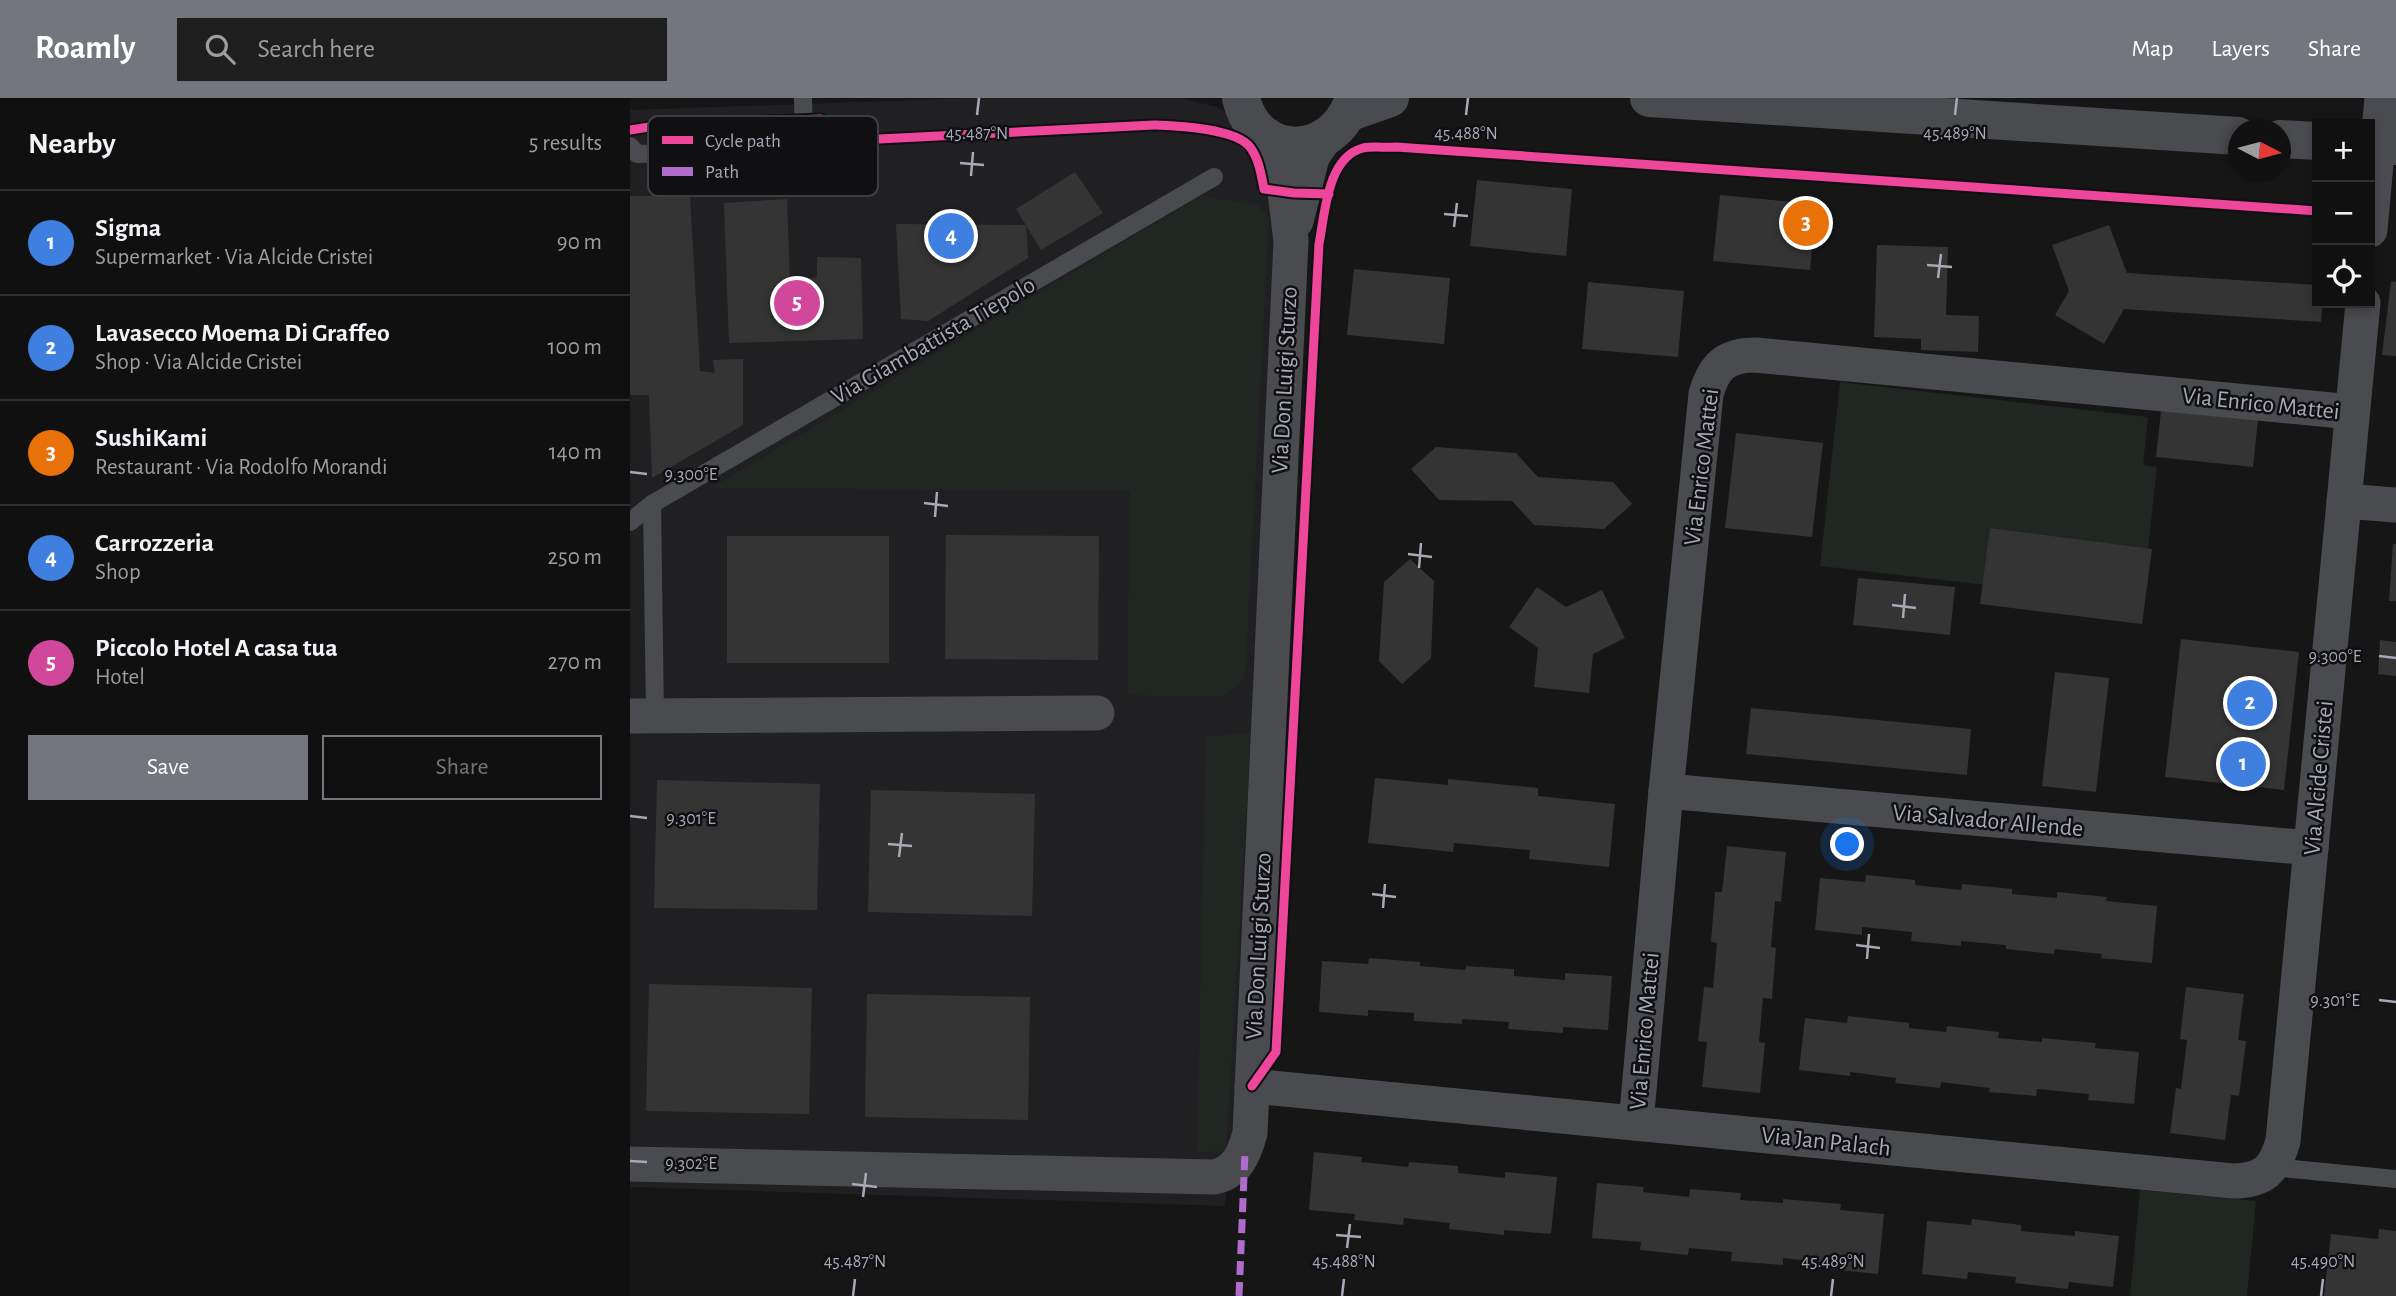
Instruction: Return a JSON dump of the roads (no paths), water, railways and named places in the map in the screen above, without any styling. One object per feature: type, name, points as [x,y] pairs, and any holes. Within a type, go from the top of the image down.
[{"type":"street","points":[[1209,98],[1243,104],[1256,127],[1270,138],[1296,145],[1343,116],[1390,98]]},
{"type":"street","points":[[1649,98],[2228,135]]},
{"type":"street","points":[[2375,191],[2381,145],[2382,98]]},
{"type":"street","name":"Via Don Luigi Sturzo","points":[[1291,241],[1312,157],[1343,116]]},
{"type":"street","name":"Via Don Luigi Sturzo","points":[[630,1164],[1214,1177],[1225,1175],[1245,1152],[1250,1133],[1291,241],[1282,169],[1270,138]]},
{"type":"street","points":[[2291,140],[2312,141]]},
{"type":"street","name":"Via Alcide Cristei","points":[[2272,1167],[2283,1141],[2362,308]]},
{"type":"street","name":"Via Enrico Mattei","points":[[1636,1123],[1706,394],[1712,376],[1722,364],[1738,355],[1756,355],[2352,412]]},
{"type":"street","points":[[2344,501],[2396,505]]},
{"type":"street","points":[[643,716],[1097,713]]},
{"type":"street","name":"Via Salvador Allende","points":[[1666,791],[2311,848]]},
{"type":"street","name":"Via Jan Palach","points":[[1252,1086],[2233,1181],[2251,1181],[2272,1167]]},
{"type":"lane","points":[[803,98],[803,116]]},
{"type":"lane","points":[[630,146],[637,154],[648,155]]},
{"type":"lane","name":"Via Giambattista Tiepolo","points":[[630,522],[652,503],[1214,177]]},
{"type":"lane","points":[[643,716],[652,503]]},
{"type":"lane","points":[[2272,1167],[2396,1180]]},
{"type":"place","name":"SushiKami","points":[[1806,223]]},
{"type":"place","name":"Carrozzeria","points":[[951,236]]},
{"type":"place","name":"Piccolo Hotel A casa tua","points":[[797,303]]},
{"type":"place","name":"Lavasecco Moema Di Graffeo","points":[[2250,703]]},
{"type":"place","name":"Sigma","points":[[2243,764]]}]
